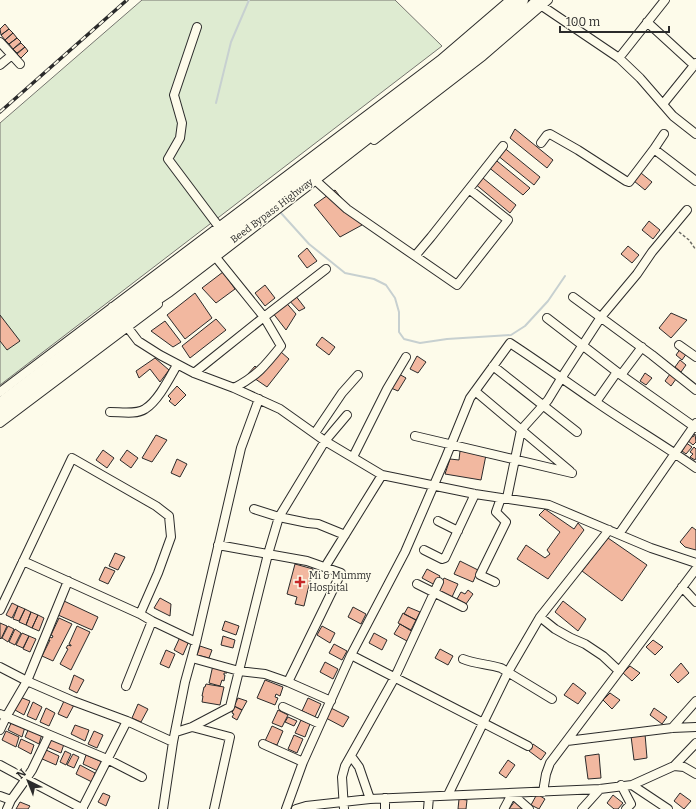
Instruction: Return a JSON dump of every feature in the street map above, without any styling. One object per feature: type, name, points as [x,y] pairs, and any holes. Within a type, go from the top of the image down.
[{"type":"highway","name":"Beed Bypass Highway","points":[[0,404],[120,318],[168,290],[216,258],[316,181],[377,123],[522,0]]},
{"type":"highway","name":"Beed Bypass Highway","points":[[0,415],[120,318],[221,230],[316,158],[377,123],[481,49],[530,9],[540,3]]},
{"type":"street","points":[[540,3],[548,0]]},
{"type":"street","points":[[619,58],[665,0]]},
{"type":"street","points":[[377,123],[445,55],[505,1]]},
{"type":"street","points":[[540,3],[619,58],[640,78],[673,116],[696,134]]},
{"type":"street","points":[[647,22],[695,64],[663,104]]},
{"type":"street","points":[[197,27],[174,95],[182,123],[180,138],[168,159],[221,230]]},
{"type":"street","points":[[0,42],[20,64]]},
{"type":"street","points":[[0,65],[12,55]]},
{"type":"street","points":[[541,143],[547,135],[550,134],[629,182],[664,134]]},
{"type":"street","points":[[414,256],[503,146]]},
{"type":"street","points":[[654,149],[696,181]]},
{"type":"street","points":[[316,181],[347,209],[457,284],[508,220],[469,189]]},
{"type":"street","points":[[495,582],[480,575],[506,522],[496,512],[504,498],[516,459],[521,430],[548,400],[601,316],[637,274],[687,210]]},
{"type":"street","points":[[216,258],[264,318],[281,346],[262,369],[249,380],[234,388]]},
{"type":"street","points":[[194,373],[326,269]]},
{"type":"street","points":[[573,297],[601,316],[696,390]]},
{"type":"street","points":[[120,318],[138,341],[177,366],[234,388],[280,409],[325,441],[382,475],[475,494],[549,505],[651,548],[696,563]]},
{"type":"street","points":[[0,392],[120,318]]},
{"type":"street","points":[[0,423],[120,318]]},
{"type":"street","points":[[547,318],[619,374],[695,425],[619,534]]},
{"type":"street","points":[[286,809],[303,762],[320,724],[351,655],[405,552],[470,398],[510,343],[696,468]]},
{"type":"street","points":[[679,345],[696,357]]},
{"type":"street","points":[[596,402],[642,347]]},
{"type":"street","points":[[353,457],[387,389],[406,357]]},
{"type":"street","points":[[110,412],[133,412],[145,409],[158,396],[177,366]]},
{"type":"street","points":[[493,366],[577,432]]},
{"type":"street","points":[[315,433],[342,393],[358,375]]},
{"type":"street","points":[[415,436],[572,473],[475,391]]},
{"type":"street","points":[[163,809],[184,682],[196,642],[241,448],[259,399]]},
{"type":"street","points":[[176,732],[192,727],[230,707],[268,554],[279,517],[325,441],[347,415]]},
{"type":"street","points":[[0,610],[72,458],[156,506],[169,516],[171,537],[158,573],[140,614]]},
{"type":"street","points":[[325,567],[382,475]]},
{"type":"street","points":[[424,550],[442,559],[445,558],[475,494]]},
{"type":"street","points":[[254,509],[279,517],[318,524],[345,535]]},
{"type":"street","points":[[438,521],[458,531]]},
{"type":"street","points":[[448,795],[468,756],[482,722],[508,672],[540,617],[609,530]]},
{"type":"street","points":[[218,545],[307,561],[341,573],[288,682]]},
{"type":"street","points":[[23,561],[140,614],[196,642]]},
{"type":"street","points":[[543,792],[546,774],[550,763],[696,569]]},
{"type":"street","points":[[0,730],[3,715],[27,681],[68,581]]},
{"type":"street","points":[[344,806],[342,777],[345,766],[395,677],[439,582]]},
{"type":"street","points":[[417,584],[463,607]]},
{"type":"street","points":[[682,587],[696,602]]},
{"type":"street","points":[[540,617],[555,629],[585,644],[603,656],[619,671]]},
{"type":"street","points":[[126,686],[152,621]]},
{"type":"street","points":[[351,655],[528,746]]},
{"type":"street","points":[[192,658],[239,671],[265,674],[288,682],[331,701]]},
{"type":"street","points":[[463,659],[472,663],[492,665],[508,672],[552,699]]},
{"type":"street","points":[[0,667],[27,681],[73,701],[127,721],[141,729],[173,742]]},
{"type":"street","points":[[672,728],[696,702]]},
{"type":"street","points":[[283,707],[320,724]]},
{"type":"street","points":[[3,715],[107,759],[142,777]]},
{"type":"street","points":[[0,765],[82,809],[127,721]]},
{"type":"street","points":[[192,727],[230,737],[214,809]]},
{"type":"street","points":[[567,741],[672,728],[696,727]]},
{"type":"street","points":[[7,809],[11,800],[32,770],[49,735]]},
{"type":"street","points":[[296,809],[306,806],[344,806],[370,799],[448,795],[512,794],[600,789],[621,785],[632,785],[674,766],[696,743]]},
{"type":"street","points":[[263,744],[303,762]]},
{"type":"street","points":[[351,756],[359,767],[370,799]]},
{"type":"street","points":[[674,766],[684,767],[696,774]]},
{"type":"street","points":[[621,785],[630,808]]},
{"type":"street","points":[[632,785],[668,809]]},
{"type":"street","points":[[582,809],[600,789]]},
{"type":"street","points":[[504,809],[512,794]]},
{"type":"street","points":[[512,794],[528,809]]},
{"type":"street","points":[[0,796],[11,800]]},
{"type":"street","points":[[428,809],[429,797]]},
{"type":"street","points":[[385,798],[385,809]]},
{"type":"path","points":[[672,228],[689,240],[696,250]]},
{"type":"green space","points":[[142,0],[395,0],[442,46],[0,385],[0,123]]},
{"type":"building","points":[[5,24],[9,29],[1,35],[0,29]]},
{"type":"building","points":[[9,29],[13,33],[5,40],[1,35]]},
{"type":"building","points":[[13,33],[17,38],[9,44],[5,40]]},
{"type":"building","points":[[17,38],[21,42],[13,49],[9,44]]},
{"type":"building","points":[[21,43],[25,47],[17,53],[13,49]]},
{"type":"building","points":[[25,47],[28,51],[21,58],[17,54]]},
{"type":"building","points":[[515,129],[553,160],[547,168],[510,138]]},
{"type":"building","points":[[502,146],[540,177],[534,185],[497,155]]},
{"type":"building","points":[[492,157],[530,188],[523,195],[487,166]]},
{"type":"building","points":[[641,173],[652,182],[645,190],[634,181]]},
{"type":"building","points":[[478,174],[516,205],[510,213],[474,183]]},
{"type":"building","points":[[335,190],[362,225],[340,237],[314,205]]},
{"type":"building","points":[[649,221],[660,230],[653,239],[642,230]]},
{"type":"building","points":[[628,246],[639,255],[632,263],[621,254]]},
{"type":"building","points":[[307,248],[317,261],[307,268],[298,256]]},
{"type":"building","points":[[223,272],[235,289],[216,303],[202,288]]},
{"type":"building","points":[[265,285],[275,298],[265,306],[255,293]]},
{"type":"building","points":[[292,291],[305,308],[299,311],[285,296]]},
{"type":"building","points":[[195,293],[212,318],[185,339],[167,315]]},
{"type":"building","points":[[283,299],[296,314],[286,330],[269,308]]},
{"type":"building","points":[[671,313],[687,320],[671,338],[659,328]]},
{"type":"building","points":[[0,315],[20,341],[7,350],[0,341]]},
{"type":"building","points":[[216,319],[226,330],[190,358],[182,346]]},
{"type":"building","points":[[165,321],[181,342],[173,347],[151,331]]},
{"type":"building","points":[[322,337],[335,347],[329,355],[316,345]]},
{"type":"building","points":[[681,348],[687,353],[682,360],[676,355]]},
{"type":"building","points":[[272,351],[281,352],[289,359],[267,387],[248,374],[255,366],[258,369]]},
{"type":"building","points":[[417,356],[426,362],[418,373],[410,369]]},
{"type":"building","points":[[155,358],[169,370],[160,382],[150,369],[139,378],[136,371]]},
{"type":"building","points":[[680,360],[686,365],[681,372],[675,367]]},
{"type":"building","points":[[645,373],[652,378],[646,385],[640,381]]},
{"type":"building","points":[[399,374],[406,378],[398,391],[391,388]]},
{"type":"building","points":[[670,374],[676,379],[671,386],[665,381]]},
{"type":"building","points":[[177,386],[186,395],[175,406],[169,401],[171,399],[168,396]]},
{"type":"building","points":[[695,434],[696,442],[693,445],[687,440],[690,435],[693,437]]},
{"type":"building","points":[[156,435],[167,440],[152,462],[142,458]]},
{"type":"building","points":[[685,442],[692,447],[686,454],[682,451],[684,448],[682,446]]},
{"type":"building","points":[[694,447],[696,449],[695,460],[690,457],[693,454],[690,452]]},
{"type":"building","points":[[103,450],[114,458],[107,468],[96,460]]},
{"type":"building","points":[[127,450],[138,458],[131,468],[120,460]]},
{"type":"building","points":[[460,451],[486,455],[481,480],[445,474],[450,459],[459,460]]},
{"type":"building","points":[[177,459],[187,464],[180,477],[171,473]]},
{"type":"building","points":[[545,509],[574,529],[578,523],[584,530],[548,579],[517,559],[526,545],[545,558],[550,554],[547,550],[560,532],[539,515]]},
{"type":"building","points":[[692,527],[696,530],[696,550],[685,547],[680,542]]},
{"type":"building","points":[[608,538],[647,565],[622,601],[582,571]]},
{"type":"building","points":[[115,553],[125,557],[118,570],[109,566]]},
{"type":"building","points":[[460,561],[478,570],[473,582],[454,574]]},
{"type":"building","points":[[295,564],[313,569],[304,606],[295,604],[297,597],[287,594]]},
{"type":"building","points":[[105,567],[115,571],[108,584],[99,580]]},
{"type":"building","points":[[427,569],[440,576],[435,585],[422,578]]},
{"type":"building","points":[[444,578],[458,584],[452,597],[438,590]]},
{"type":"building","points":[[468,590],[473,594],[466,604],[457,599],[461,592],[465,594]]},
{"type":"building","points":[[160,598],[171,604],[170,616],[154,608]]},
{"type":"building","points":[[64,601],[98,617],[92,630],[58,615]]},
{"type":"building","points":[[563,601],[586,619],[578,631],[555,612]]},
{"type":"building","points":[[12,603],[18,606],[12,618],[6,615]]},
{"type":"building","points":[[18,606],[25,609],[19,621],[13,619]]},
{"type":"building","points":[[353,607],[366,614],[361,624],[348,617]]},
{"type":"building","points":[[408,607],[420,612],[416,620],[404,614]]},
{"type":"building","points":[[25,609],[31,612],[26,625],[19,622]]},
{"type":"building","points":[[31,612],[38,615],[32,628],[26,625]]},
{"type":"building","points":[[403,613],[416,620],[411,630],[398,623]]},
{"type":"building","points":[[38,615],[44,618],[39,631],[32,628]]},
{"type":"building","points":[[59,618],[72,624],[53,661],[42,656],[50,640],[48,640],[53,636],[51,635]]},
{"type":"building","points":[[225,621],[239,626],[236,635],[222,630]]},
{"type":"building","points":[[0,623],[7,626],[1,639],[0,638]]},
{"type":"building","points":[[400,624],[413,632],[407,641],[394,634]]},
{"type":"building","points":[[8,626],[14,629],[8,642],[2,638]]},
{"type":"building","points":[[77,626],[90,632],[71,670],[60,664],[68,649],[66,648],[68,645],[71,646],[69,644]]},
{"type":"building","points":[[322,626],[335,633],[330,643],[317,635]]},
{"type":"building","points":[[15,629],[21,633],[15,645],[9,642]]},
{"type":"building","points":[[22,633],[29,636],[23,648],[16,645]]},
{"type":"building","points":[[374,633],[387,640],[382,650],[369,643]]},
{"type":"building","points":[[29,636],[36,639],[30,652],[23,649]]},
{"type":"building","points":[[223,636],[235,640],[233,648],[221,645]]},
{"type":"building","points":[[180,637],[189,641],[183,655],[174,650]]},
{"type":"building","points":[[653,640],[663,647],[655,655],[646,647]]},
{"type":"building","points":[[334,644],[347,651],[342,660],[329,653]]},
{"type":"building","points":[[200,646],[212,650],[209,658],[197,655]]},
{"type":"building","points":[[440,649],[453,656],[448,665],[435,658]]},
{"type":"building","points":[[166,650],[175,654],[169,668],[160,664]]},
{"type":"building","points":[[325,662],[338,669],[333,679],[320,672]]},
{"type":"building","points":[[681,663],[689,673],[678,683],[670,675]]},
{"type":"building","points":[[213,665],[228,668],[227,673],[224,673],[224,681],[222,680],[220,686],[209,683]]},
{"type":"building","points":[[630,666],[640,673],[632,681],[623,673]]},
{"type":"building","points":[[74,675],[84,680],[77,693],[69,689]]},
{"type":"building","points":[[265,680],[283,687],[280,696],[276,694],[275,697],[278,698],[275,705],[257,698]]},
{"type":"building","points":[[573,683],[586,693],[578,704],[564,695]]},
{"type":"building","points":[[206,684],[224,687],[220,705],[202,702],[204,687]]},
{"type":"building","points":[[610,693],[620,700],[612,709],[603,700]]},
{"type":"building","points":[[20,697],[30,701],[24,715],[15,710]]},
{"type":"building","points":[[238,698],[247,701],[242,710],[234,706]]},
{"type":"building","points":[[308,698],[321,704],[315,717],[302,711]]},
{"type":"building","points":[[64,701],[74,705],[67,718],[58,714]]},
{"type":"building","points":[[33,702],[42,707],[36,720],[27,716]]},
{"type":"building","points":[[138,704],[148,709],[141,722],[132,718]]},
{"type":"building","points":[[234,706],[242,710],[237,720],[232,717],[234,714],[232,713],[232,710]]},
{"type":"building","points":[[46,708],[55,713],[49,726],[40,722]]},
{"type":"building","points":[[331,708],[349,717],[343,727],[326,718]]},
{"type":"building","points":[[654,708],[667,717],[662,724],[650,715]]},
{"type":"building","points":[[278,710],[288,715],[282,727],[272,723]]},
{"type":"building","points":[[288,717],[297,721],[294,726],[285,722]]},
{"type":"building","points":[[301,720],[310,724],[305,737],[295,733]]},
{"type":"building","points":[[12,721],[25,727],[22,737],[8,730]]},
{"type":"building","points":[[75,725],[89,730],[85,741],[71,734]]},
{"type":"building","points":[[272,726],[283,731],[277,745],[265,741]]},
{"type":"building","points":[[29,728],[42,734],[39,744],[25,737]]},
{"type":"building","points":[[6,731],[19,737],[16,747],[2,740]]},
{"type":"building","points":[[94,731],[103,735],[97,748],[88,744]]},
{"type":"building","points":[[645,734],[647,758],[634,760],[631,736]]},
{"type":"building","points":[[294,735],[303,739],[297,753],[288,749]]},
{"type":"building","points":[[51,738],[64,744],[61,753],[47,747]]},
{"type":"building","points":[[21,739],[34,745],[31,754],[18,747]]},
{"type":"building","points":[[533,744],[546,753],[541,760],[529,751]]},
{"type":"building","points":[[44,749],[59,756],[56,765],[40,758]]},
{"type":"building","points":[[65,751],[71,754],[66,765],[60,762]]},
{"type":"building","points":[[73,754],[79,757],[74,768],[67,765]]},
{"type":"building","points":[[599,754],[601,778],[588,779],[585,756]]},
{"type":"building","points":[[86,755],[102,762],[98,771],[83,764]]},
{"type":"building","points":[[508,760],[515,765],[506,778],[499,773]]},
{"type":"building","points":[[80,765],[95,773],[92,782],[76,774]]},
{"type":"building","points":[[103,793],[110,796],[106,806],[98,802]]},
{"type":"building","points":[[680,793],[691,801],[684,809],[674,801]]},
{"type":"building","points":[[537,794],[545,799],[539,809],[531,805]]},
{"type":"building","points":[[613,795],[623,803],[618,809],[614,809],[607,803]]},
{"type":"building","points":[[459,799],[467,800],[466,809],[458,809]]},
{"type":"building","points":[[515,801],[525,809],[509,809]]},
{"type":"building","points":[[20,802],[30,806],[28,809],[16,809]]},
{"type":"waterway","points":[[216,103],[231,42],[249,0]]},
{"type":"waterway","points":[[281,213],[309,244],[345,273],[374,279],[386,285],[395,298],[399,312],[399,332],[404,339],[420,343],[447,339],[511,335],[525,326],[548,301],[565,276]]},
{"type":"railway","points":[[0,112],[127,0]]},
{"type":"place","name":"Mi & Mummy Hospital","points":[[300,582]]}]
